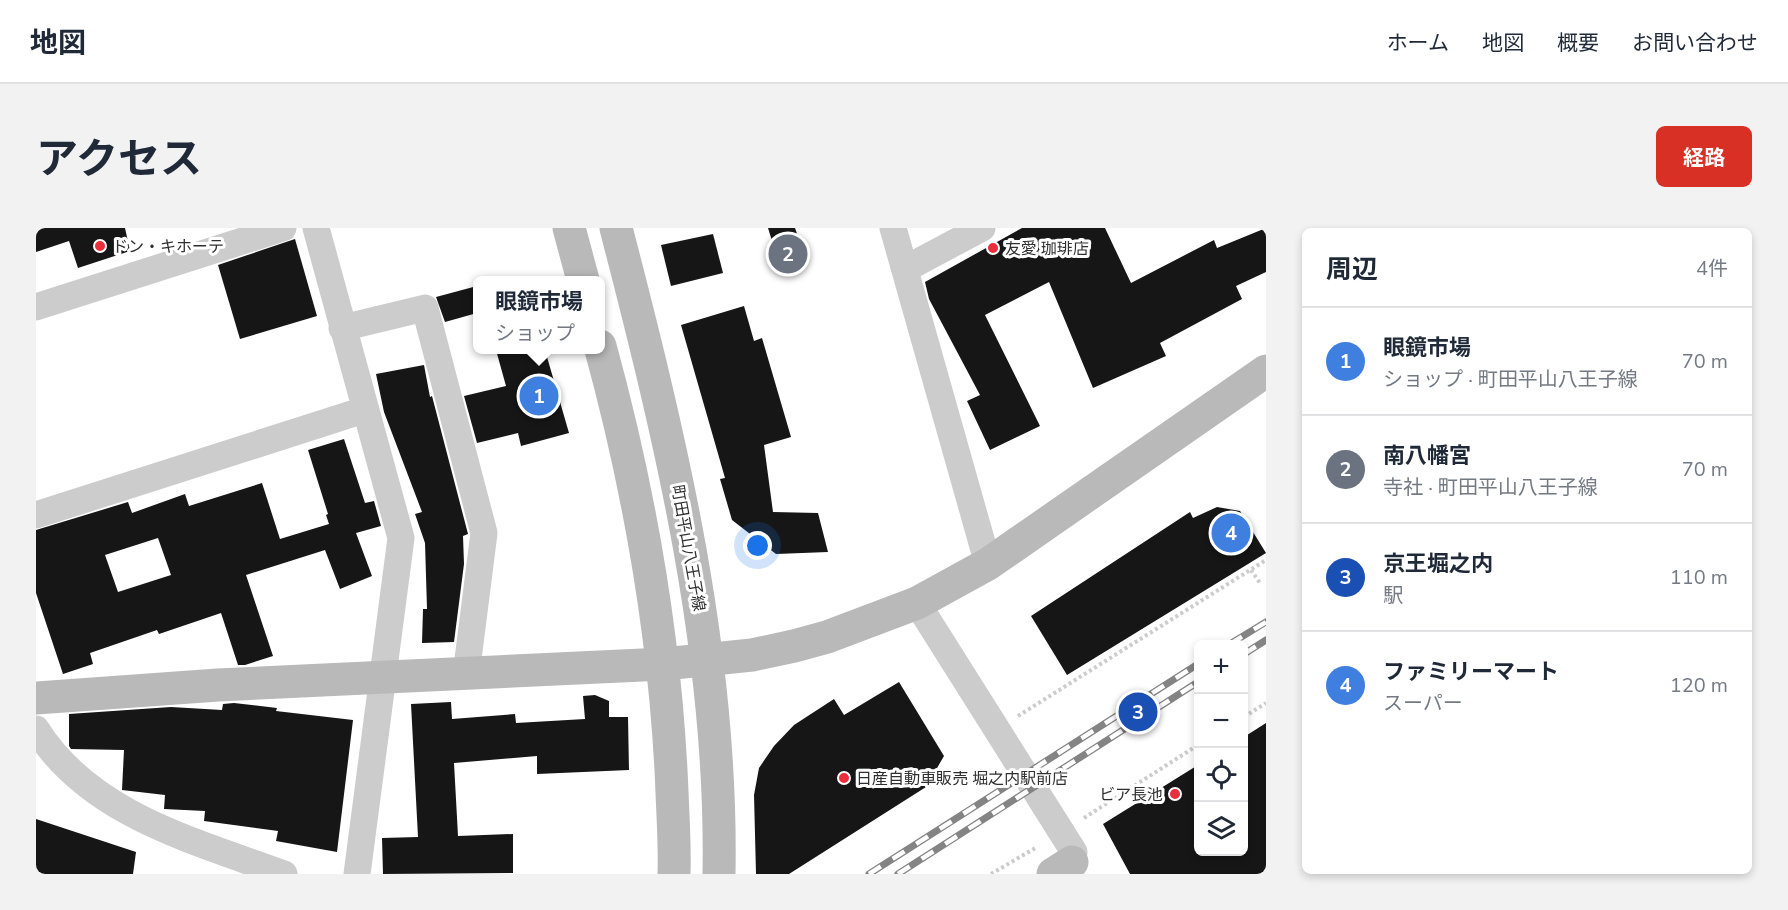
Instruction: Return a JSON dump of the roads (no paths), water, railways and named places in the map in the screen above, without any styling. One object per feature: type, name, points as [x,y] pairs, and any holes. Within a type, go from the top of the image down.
[{"type":"street","points":[[36,307],[283,228]]},
{"type":"street","points":[[316,228],[364,410],[402,538],[357,874]]},
{"type":"street","points":[[569,228],[582,276]]},
{"type":"street","name":"町田平山八王子線","points":[[616,228],[663,406],[708,660],[719,874]]},
{"type":"street","points":[[893,228],[988,564]]},
{"type":"street","points":[[905,269],[982,228]]},
{"type":"street","points":[[342,328],[425,308],[484,533],[466,675]]},
{"type":"street","points":[[602,354],[636,494],[664,664],[669,725],[674,874]]},
{"type":"street","points":[[36,698],[664,664],[708,660],[794,646],[826,637],[917,603],[988,564],[1266,371]]},
{"type":"street","points":[[36,515],[364,410]]},
{"type":"street","points":[[917,603],[1074,852],[1063,868]]},
{"type":"street","points":[[36,729],[43,740],[81,780],[111,803],[148,824],[284,874]]},
{"type":"railway","points":[[1237,640],[1266,622]]},
{"type":"railway","points":[[1248,651],[1266,640]]},
{"type":"railway","points":[[869,874],[1194,667]]},
{"type":"railway","points":[[898,874],[1194,685]]},
{"type":"place","name":"ドン・キホーテ","points":[[100,246]]},
{"type":"place","name":"友愛 珈琲店","points":[[993,248]]},
{"type":"place","name":"南八幡宮","points":[[788,254]]},
{"type":"place","name":"眼鏡市場","points":[[539,396]]},
{"type":"place","name":"ファミリーマート","points":[[1231,533]]},
{"type":"place","name":"京王堀之内","points":[[1138,712]]},
{"type":"place","name":"日産自動車販売 堀之内駅前店","points":[[844,778]]},
{"type":"place","name":"ビア長池","points":[[1175,794]]}]
